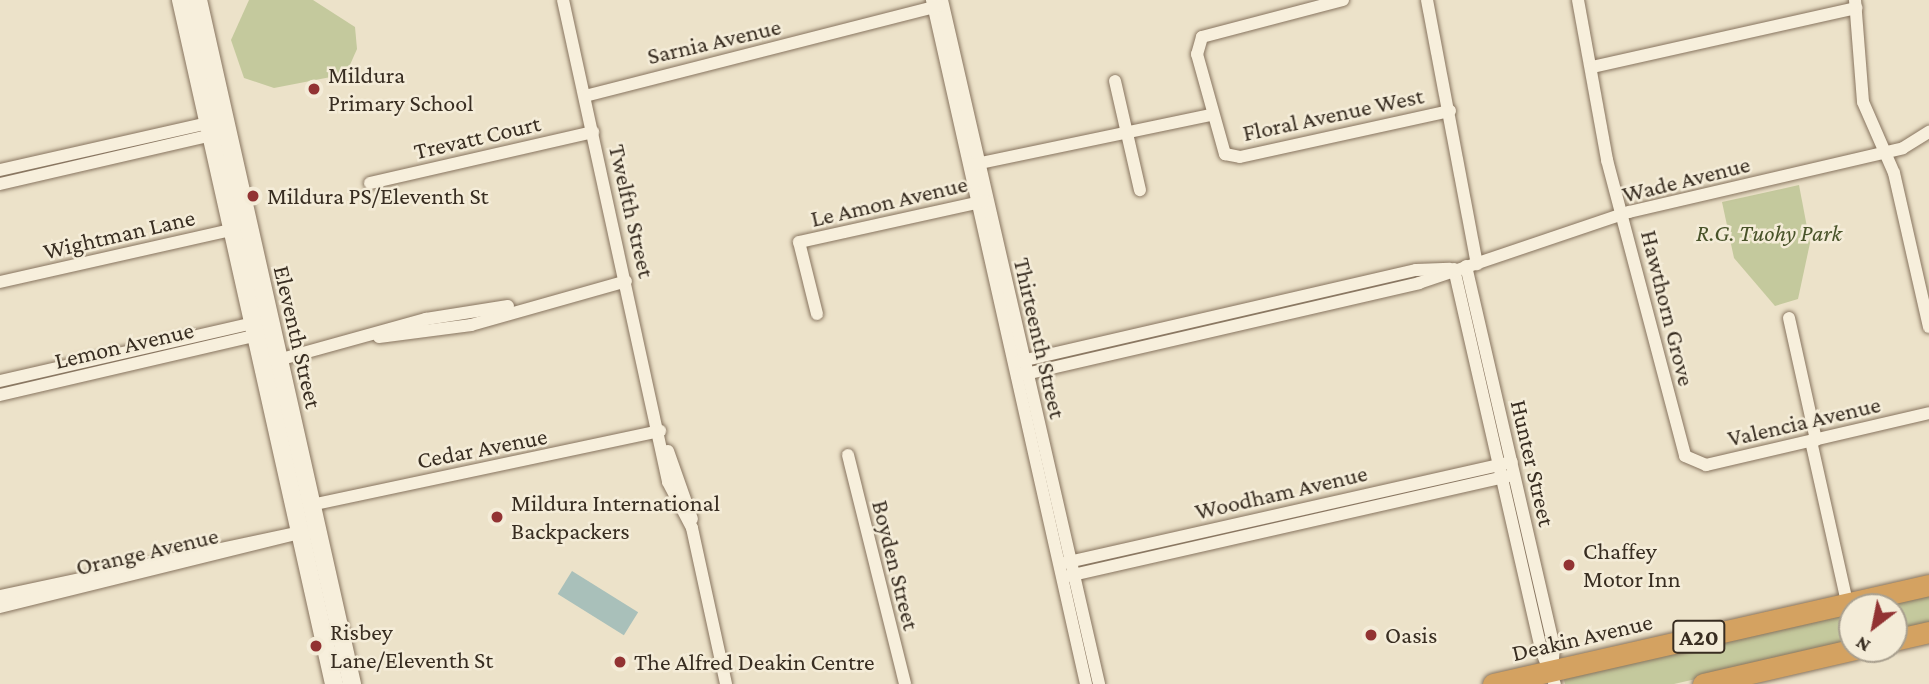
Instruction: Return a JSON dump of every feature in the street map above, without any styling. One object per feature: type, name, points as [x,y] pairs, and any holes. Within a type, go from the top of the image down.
[{"type":"highway","name":"Deakin Avenue","points":[[1893,593],[1929,585]]},
{"type":"highway","name":"Deakin Avenue","points":[[1493,684],[1553,677],[1838,605]]},
{"type":"highway","points":[[1908,637],[1929,632]]},
{"type":"highway","name":"A20","points":[[1703,684],[1761,678],[1838,654]]},
{"type":"main road","name":"Eleventh Street","points":[[181,0],[240,227],[260,328],[309,530],[352,684]]},
{"type":"main road","name":"Eleventh Street","points":[[198,0],[215,127]]},
{"type":"main road","name":"Eleventh Street","points":[[260,328],[278,360],[311,505],[309,530],[334,684]]},
{"type":"street","name":"Twelfth Street","points":[[563,0],[660,431],[691,507],[692,528],[726,684]]},
{"type":"street","name":"Floral Avenue West","points":[[1343,0],[1202,37],[1197,54],[1220,148],[1234,157],[1450,111]]},
{"type":"street","name":"Hunter Street","points":[[1427,0],[1450,111],[1466,266],[1506,470],[1554,647],[1553,677]]},
{"type":"street","name":"Hawthorn Grove","points":[[1578,0],[1623,215],[1680,446],[1689,460]]},
{"type":"street","points":[[1592,67],[1855,4],[1863,102],[1896,182],[1929,327]]},
{"type":"street","name":"Sarnia Avenue","points":[[584,92],[887,22],[939,7]]},
{"type":"street","name":"Thirteenth Street","points":[[939,7],[1065,563],[1086,684]]},
{"type":"street","points":[[1115,81],[1140,190]]},
{"type":"street","points":[[975,168],[1210,115]]},
{"type":"street","points":[[54,164],[4,183],[3,169],[54,164],[215,127]]},
{"type":"street","name":"Trevatt Court","points":[[370,183],[593,132]]},
{"type":"street","name":"Wade Avenue","points":[[1021,368],[1419,283],[1623,215],[1883,153],[1929,132]]},
{"type":"street","name":"Le Amon Avenue","points":[[817,314],[799,242],[983,201]]},
{"type":"street","name":"Wightman Lane","points":[[0,282],[240,227]]},
{"type":"street","points":[[278,360],[379,337],[426,319],[523,305],[626,281]]},
{"type":"street","points":[[1789,318],[1845,593]]},
{"type":"street","name":"Lemon Avenue","points":[[0,382],[260,328]]},
{"type":"street","name":"Lemon Avenue","points":[[0,395],[260,328]]},
{"type":"street","name":"Valencia Avenue","points":[[1689,460],[1706,465],[1929,413]]},
{"type":"street","name":"Cedar Avenue","points":[[311,505],[660,431]]},
{"type":"street","name":"Boyden Street","points":[[848,454],[905,684]]},
{"type":"street","name":"Woodham Avenue","points":[[1065,563],[1506,470]]},
{"type":"street","name":"Woodham Avenue","points":[[1068,577],[1506,470]]},
{"type":"street","name":"Orange Avenue","points":[[0,596],[309,530]]},
{"type":"street","name":"Orange Avenue","points":[[0,607],[309,530]]},
{"type":"street","name":"Thirteenth Street","points":[[1068,577],[1099,684]]},
{"type":"green space","points":[[249,0],[313,0],[355,27],[357,49],[349,67],[336,76],[274,88],[244,78],[231,40]]},
{"type":"green space","name":"R.G. Tuohy Park","points":[[1799,185],[1810,243],[1798,299],[1775,306],[1734,258],[1722,202]]},
{"type":"green space","points":[[1929,591],[1929,626],[1908,631],[1908,596]]},
{"type":"green space","points":[[1838,615],[1838,646],[1674,684],[1565,684],[1563,676]]},
{"type":"water","points":[[572,571],[638,612],[624,635],[558,594]]},
{"type":"place","name":"Mildura Primary School","points":[[314,89]]},
{"type":"place","name":"Mildura PS/Eleventh St","points":[[253,196]]},
{"type":"place","name":"Mildura International Backpackers","points":[[497,517]]},
{"type":"place","name":"Chaffey Motor Inn","points":[[1569,565]]},
{"type":"place","name":"Oasis","points":[[1371,635]]},
{"type":"place","name":"Risbey Lane/Eleventh St","points":[[316,646]]},
{"type":"place","name":"The Alfred Deakin Centre","points":[[620,662]]}]
